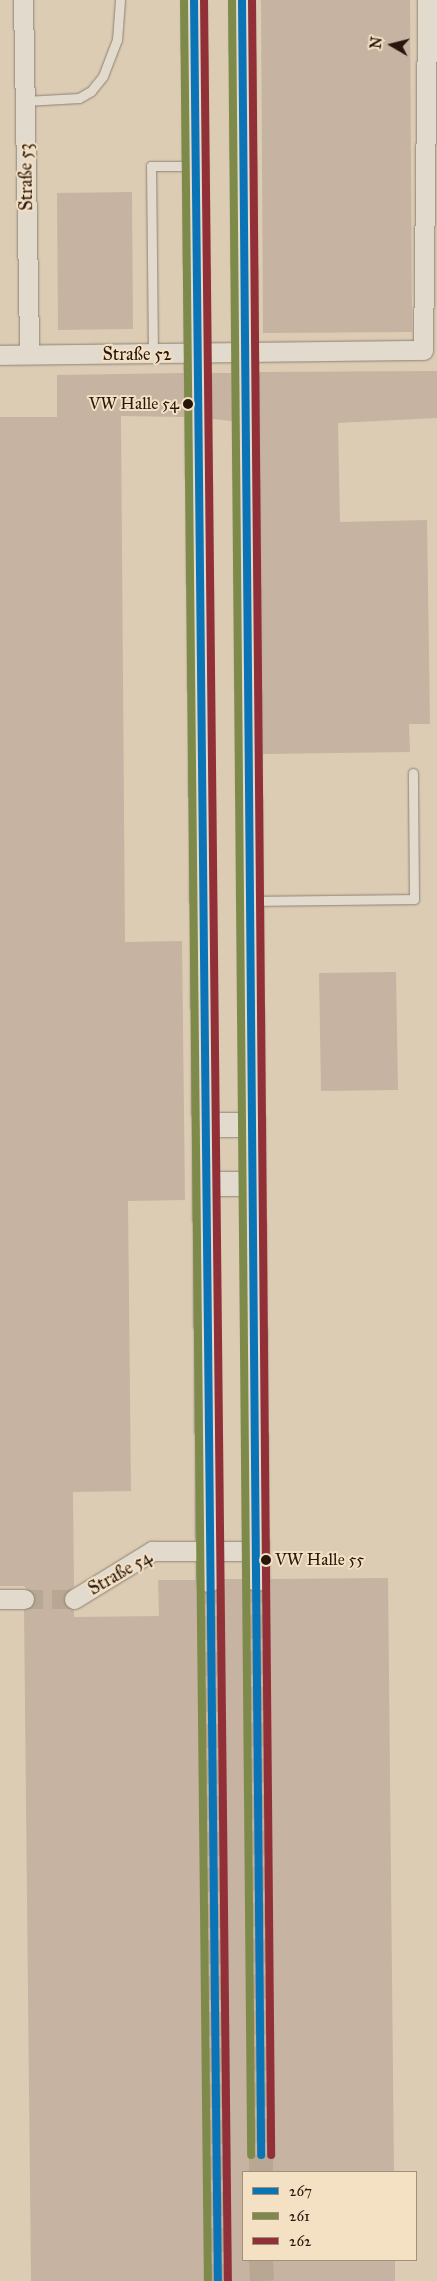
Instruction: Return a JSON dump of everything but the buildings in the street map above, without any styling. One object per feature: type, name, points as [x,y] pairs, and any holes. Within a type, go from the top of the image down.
[{"type":"street","name":"Straße 53","points":[[23,0],[29,354]]},
{"type":"street","points":[[194,0],[207,1125],[209,1580]]},
{"type":"street","points":[[242,0],[257,1579]]},
{"type":"street","name":"Straße 52","points":[[0,355],[423,350],[427,0]]},
{"type":"street","points":[[207,1125],[253,1125]]},
{"type":"street","points":[[207,1184],[253,1184]]},
{"type":"street","name":"Straße 54","points":[[74,1599],[152,1551],[257,1551]]},
{"type":"street","points":[[0,1599],[24,1599]]},
{"type":"lane","points":[[25,101],[79,98],[91,91],[103,76],[117,40],[120,0]]},
{"type":"lane","points":[[153,354],[151,166],[196,166]]},
{"type":"lane","points":[[250,901],[414,899],[413,772]]},
{"type":"tunnel","points":[[257,1579],[261,2171]]},
{"type":"tunnel","points":[[209,1580],[218,2281]]},
{"type":"tunnel","points":[[24,1599],[74,1599]]},
{"type":"tunnel","points":[[261,2261],[262,2281]]},
{"type":"transit line","name":"261","points":[[184,0],[208,2281]]},
{"type":"transit line","name":"267","points":[[194,0],[218,2281]]},
{"type":"transit line","name":"262","points":[[204,0],[228,2281]]},
{"type":"transit line","name":"261","points":[[232,0],[251,2155]]},
{"type":"transit line","name":"267","points":[[242,0],[261,2155]]},
{"type":"transit line","name":"262","points":[[252,0],[271,2155]]},
{"type":"place","name":"VW Halle 54","points":[[188,404]]},
{"type":"place","name":"VW Halle 55","points":[[266,1560]]}]
